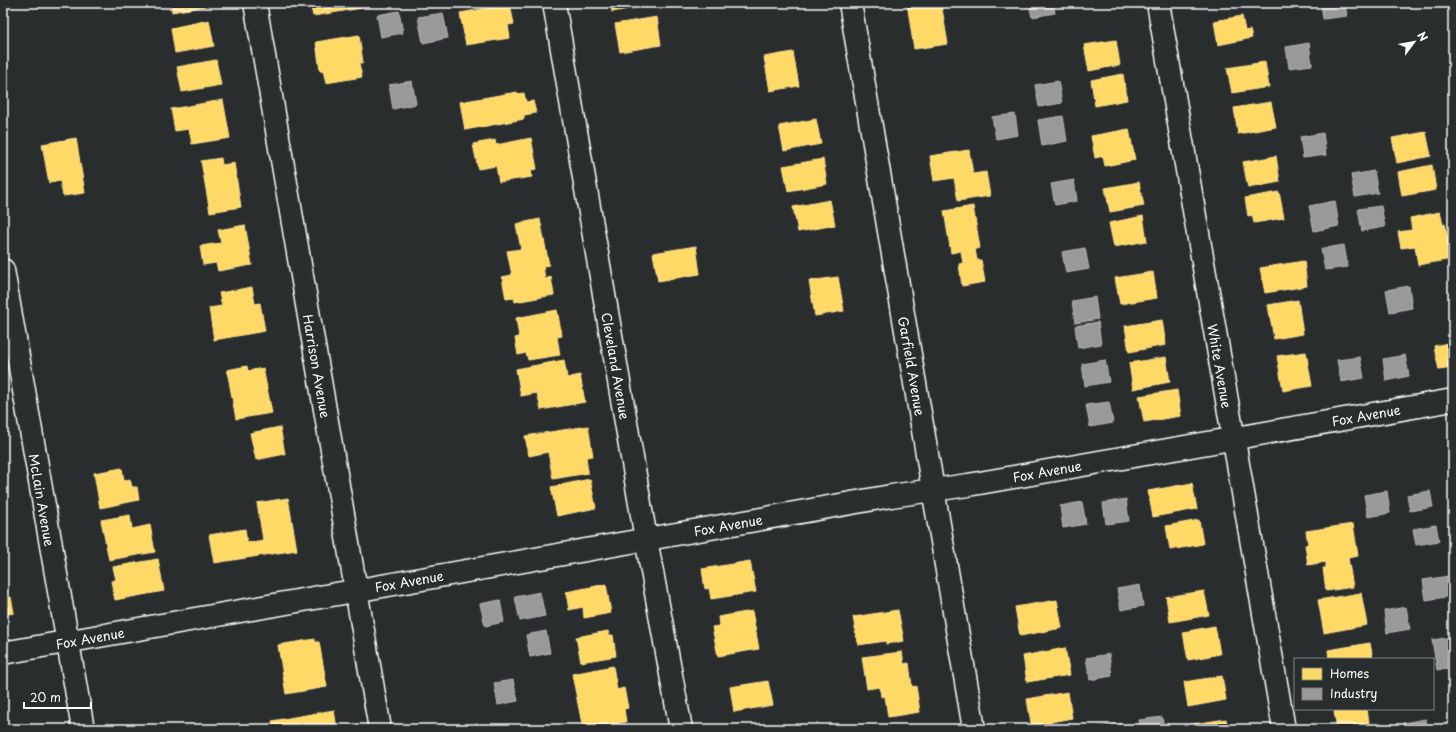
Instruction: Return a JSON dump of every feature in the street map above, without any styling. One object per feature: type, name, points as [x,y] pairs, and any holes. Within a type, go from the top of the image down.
[{"type":"street","name":"Harrison Avenue","points":[[255,3],[380,729]]},
{"type":"street","name":"Cleveland Avenue","points":[[554,3],[646,539],[681,729]]},
{"type":"street","name":"Garfield Avenue","points":[[850,3],[974,729]]},
{"type":"street","name":"White Avenue","points":[[1158,3],[1284,729]]},
{"type":"street","name":"McLain Avenue","points":[[3,270],[83,729]]},
{"type":"street","name":"Fox Avenue","points":[[3,653],[891,496],[1233,439],[1453,400]]},
{"type":"building: Homes","points":[[171,3],[211,3],[211,5],[172,12]]},
{"type":"building: Homes","points":[[310,3],[361,3],[362,8],[313,16]]},
{"type":"building: Homes","points":[[611,3],[654,3],[655,4],[612,12]]},
{"type":"building: Homes","points":[[907,3],[941,3],[948,44],[914,49]]},
{"type":"building: Homes","points":[[510,4],[514,24],[508,25],[510,38],[466,45],[460,13]]},
{"type":"building: Homes","points":[[1242,16],[1245,31],[1250,30],[1252,38],[1218,45],[1214,21]]},
{"type":"building: Homes","points":[[657,17],[661,45],[620,52],[615,24]]},
{"type":"building: Homes","points":[[209,20],[214,46],[175,53],[171,28]]},
{"type":"building: Homes","points":[[359,35],[363,63],[359,63],[362,77],[326,83],[323,70],[320,71],[316,42]]},
{"type":"building: Homes","points":[[1116,40],[1120,65],[1089,71],[1084,45]]},
{"type":"building: Homes","points":[[793,52],[799,86],[770,91],[764,57]]},
{"type":"building: Homes","points":[[216,60],[221,85],[182,92],[177,67]]},
{"type":"building: Homes","points":[[1265,62],[1269,87],[1232,93],[1227,68]]},
{"type":"building: Homes","points":[[1123,74],[1127,100],[1095,106],[1091,80]]},
{"type":"building: Homes","points":[[517,92],[517,94],[524,93],[526,102],[533,101],[536,113],[524,115],[524,119],[465,130],[460,102]]},
{"type":"building: Homes","points":[[223,100],[230,138],[192,144],[189,129],[175,131],[171,109]]},
{"type":"building: Homes","points":[[1271,102],[1276,127],[1238,134],[1234,108]]},
{"type":"building: Homes","points":[[816,119],[821,144],[784,151],[779,126]]},
{"type":"building: Homes","points":[[1129,129],[1135,160],[1105,166],[1103,156],[1095,158],[1091,136]]},
{"type":"building: Homes","points":[[1426,132],[1431,156],[1397,163],[1392,138]]},
{"type":"building: Homes","points":[[76,138],[85,193],[63,196],[60,181],[49,183],[42,144]]},
{"type":"building: Homes","points":[[531,138],[537,169],[531,170],[532,177],[499,182],[496,166],[478,169],[473,144],[495,140],[496,145]]},
{"type":"building: Homes","points":[[969,150],[973,174],[986,172],[990,196],[958,201],[954,178],[934,181],[930,156]]},
{"type":"building: Homes","points":[[1276,156],[1280,182],[1248,188],[1243,162]]},
{"type":"building: Homes","points":[[221,158],[222,165],[234,163],[241,207],[210,212],[201,161]]},
{"type":"building: Homes","points":[[823,159],[827,184],[788,191],[783,166]]},
{"type":"building: Homes","points":[[1432,165],[1436,190],[1402,196],[1398,172]]},
{"type":"building: Homes","points":[[1139,182],[1144,206],[1110,212],[1105,188]]},
{"type":"building: Homes","points":[[1279,192],[1284,218],[1254,223],[1252,215],[1248,216],[1245,198]]},
{"type":"building: Homes","points":[[830,200],[835,225],[798,232],[793,207]]},
{"type":"building: Homes","points":[[973,206],[980,248],[975,249],[977,260],[981,260],[985,282],[962,286],[959,264],[963,263],[961,251],[951,253],[944,211]]},
{"type":"building: Homes","points":[[1440,212],[1443,225],[1445,224],[1452,259],[1418,265],[1415,246],[1401,248],[1398,232],[1412,230],[1410,218]]},
{"type":"building: Homes","points":[[1143,216],[1147,241],[1114,247],[1109,223]]},
{"type":"building: Homes","points":[[540,219],[549,265],[543,266],[545,279],[551,277],[554,295],[515,302],[514,298],[506,299],[502,277],[512,275],[507,251],[521,249],[516,224]]},
{"type":"building: Homes","points":[[245,225],[252,265],[218,271],[216,263],[203,265],[200,246],[221,243],[218,230]]},
{"type":"building: Homes","points":[[696,246],[700,274],[658,281],[653,253]]},
{"type":"building: Homes","points":[[1304,261],[1307,286],[1265,293],[1260,268]]},
{"type":"building: Homes","points":[[1153,272],[1157,298],[1120,304],[1115,278]]},
{"type":"building: Homes","points":[[838,277],[844,311],[815,316],[809,281]]},
{"type":"building: Homes","points":[[252,287],[255,304],[260,303],[265,331],[214,340],[209,308],[222,306],[219,293]]},
{"type":"building: Homes","points":[[1298,300],[1303,334],[1274,339],[1268,305]]},
{"type":"building: Homes","points":[[557,310],[562,336],[557,337],[560,355],[528,360],[526,353],[518,355],[515,338],[519,337],[516,318]]},
{"type":"building: Homes","points":[[1162,320],[1166,345],[1129,352],[1125,326]]},
{"type":"building: Homes","points":[[1453,342],[1453,368],[1439,370],[1434,346]]},
{"type":"building: Homes","points":[[1306,352],[1312,386],[1283,391],[1277,356]]},
{"type":"building: Homes","points":[[1166,357],[1170,382],[1133,389],[1129,363]]},
{"type":"building: Homes","points":[[564,360],[567,378],[580,375],[585,402],[541,410],[537,393],[521,396],[516,369]]},
{"type":"building: Homes","points":[[247,366],[248,371],[263,368],[272,413],[236,419],[227,370]]},
{"type":"building: Homes","points":[[1177,390],[1181,416],[1144,422],[1139,396]]},
{"type":"building: Homes","points":[[588,426],[593,456],[586,457],[588,473],[553,479],[548,452],[529,456],[525,436]]},
{"type":"building: Homes","points":[[280,427],[285,454],[256,460],[250,433]]},
{"type":"building: Homes","points":[[122,468],[124,481],[130,479],[132,487],[137,487],[139,500],[100,508],[94,473]]},
{"type":"building: Homes","points":[[590,479],[596,508],[557,516],[551,487]]},
{"type":"building: Homes","points":[[1192,483],[1197,509],[1153,517],[1148,491]]},
{"type":"building: Homes","points":[[288,498],[297,550],[214,563],[209,535],[245,529],[247,543],[263,540],[257,503]]},
{"type":"building: Homes","points":[[130,515],[132,529],[150,525],[155,552],[109,560],[101,520]]},
{"type":"building: Homes","points":[[1199,520],[1203,544],[1170,550],[1166,526]]},
{"type":"building: Homes","points":[[1353,524],[1358,556],[1348,558],[1353,587],[1326,591],[1323,568],[1326,568],[1326,562],[1308,565],[1305,545],[1308,544],[1306,531]]},
{"type":"building: Homes","points":[[158,559],[164,591],[115,600],[111,581],[116,580],[113,567]]},
{"type":"building: Homes","points":[[750,561],[756,592],[711,599],[709,588],[705,589],[702,569]]},
{"type":"building: Homes","points":[[606,584],[611,613],[584,618],[583,607],[569,610],[566,592]]},
{"type":"building: Homes","points":[[3,589],[4,598],[11,597],[14,613],[3,615]]},
{"type":"building: Homes","points":[[1204,591],[1209,615],[1170,622],[1166,597]]},
{"type":"building: Homes","points":[[1361,593],[1367,625],[1324,633],[1318,600]]},
{"type":"building: Homes","points":[[1057,600],[1062,628],[1020,636],[1015,607]]},
{"type":"building: Homes","points":[[898,610],[904,641],[886,644],[886,641],[858,645],[853,617]]},
{"type":"building: Homes","points":[[752,611],[759,649],[718,656],[712,627],[719,626],[718,617]]},
{"type":"building: Homes","points":[[1215,626],[1220,654],[1188,660],[1183,632]]},
{"type":"building: Homes","points":[[608,631],[609,636],[613,635],[616,656],[581,662],[576,637]]},
{"type":"building: Homes","points":[[315,639],[315,642],[319,642],[327,687],[286,694],[278,645]]},
{"type":"building: Homes","points":[[1370,643],[1373,658],[1329,658],[1328,650]]},
{"type":"building: Homes","points":[[1065,648],[1070,675],[1027,682],[1023,656]]},
{"type":"building: Homes","points":[[902,652],[904,664],[909,663],[912,687],[916,686],[920,712],[888,717],[885,696],[881,697],[880,687],[867,689],[862,657]]},
{"type":"building: Homes","points":[[613,666],[617,690],[624,688],[628,708],[624,709],[626,722],[583,729],[572,674]]},
{"type":"building: Homes","points":[[1222,676],[1226,700],[1188,707],[1184,682]]},
{"type":"building: Homes","points":[[768,681],[773,705],[734,712],[730,687]]},
{"type":"building: Homes","points":[[1068,692],[1072,718],[1051,722],[1052,729],[1032,729],[1027,699]]},
{"type":"building: Homes","points":[[334,710],[337,729],[273,729],[272,721]]},
{"type":"building: Homes","points":[[1367,710],[1370,729],[1337,729],[1334,711]]},
{"type":"building: Homes","points":[[1226,719],[1228,729],[1188,729],[1187,725]]},
{"type":"building: Homes","points":[[916,725],[917,729],[891,729]]},
{"type":"building: Industry","points":[[1029,3],[1053,3],[1055,13],[1032,17]]},
{"type":"building: Industry","points":[[1321,3],[1345,3],[1347,16],[1323,19]]},
{"type":"building: Industry","points":[[399,11],[403,33],[381,37],[377,15]]},
{"type":"building: Industry","points":[[443,13],[448,38],[423,43],[418,17]]},
{"type":"building: Industry","points":[[1309,43],[1312,65],[1289,68],[1286,47]]},
{"type":"building: Industry","points":[[412,81],[416,104],[393,109],[389,85]]},
{"type":"building: Industry","points":[[1058,81],[1062,103],[1039,107],[1035,85]]},
{"type":"building: Industry","points":[[1015,114],[1018,135],[996,139],[992,117]]},
{"type":"building: Industry","points":[[1063,116],[1067,141],[1042,146],[1038,120]]},
{"type":"building: Industry","points":[[1323,133],[1326,155],[1303,158],[1300,137]]},
{"type":"building: Industry","points":[[1374,171],[1378,193],[1355,197],[1351,175]]},
{"type":"building: Industry","points":[[1074,180],[1077,201],[1055,205],[1051,184]]},
{"type":"building: Industry","points":[[1335,201],[1339,226],[1314,231],[1309,206]]},
{"type":"building: Industry","points":[[1381,206],[1385,227],[1362,231],[1358,209]]},
{"type":"building: Industry","points":[[1344,245],[1348,267],[1325,270],[1321,249]]},
{"type":"building: Industry","points":[[1085,248],[1089,269],[1066,273],[1062,252]]},
{"type":"building: Industry","points":[[1409,286],[1412,308],[1390,312],[1386,290]]},
{"type":"building: Industry","points":[[1095,297],[1098,319],[1075,323],[1072,301]]},
{"type":"building: Industry","points":[[1098,322],[1101,344],[1078,348],[1075,326]]},
{"type":"building: Industry","points":[[1405,355],[1409,376],[1386,381],[1383,359]]},
{"type":"building: Industry","points":[[1360,357],[1364,378],[1341,382],[1337,360]]},
{"type":"building: Industry","points":[[1105,360],[1109,382],[1085,386],[1082,364]]},
{"type":"building: Industry","points":[[1109,402],[1113,423],[1090,427],[1086,405]]},
{"type":"building: Industry","points":[[1387,491],[1390,513],[1368,517],[1364,495]]},
{"type":"building: Industry","points":[[1430,491],[1433,507],[1410,511],[1407,495]]},
{"type":"building: Industry","points":[[1126,499],[1129,521],[1106,524],[1103,503]]},
{"type":"building: Industry","points":[[1082,502],[1086,524],[1063,528],[1060,506]]},
{"type":"building: Industry","points":[[1436,525],[1439,541],[1416,545],[1413,529]]},
{"type":"building: Industry","points":[[1449,576],[1452,596],[1426,600],[1423,580]]},
{"type":"building: Industry","points":[[1140,585],[1143,606],[1121,610],[1117,589]]},
{"type":"building: Industry","points":[[540,592],[545,616],[520,621],[515,597]]},
{"type":"building: Industry","points":[[500,600],[504,622],[485,626],[480,604]]},
{"type":"building: Industry","points":[[1406,607],[1410,629],[1387,633],[1384,611]]},
{"type":"building: Industry","points":[[546,631],[550,653],[530,657],[526,635]]},
{"type":"building: Industry","points":[[1453,637],[1453,667],[1437,670],[1432,640]]},
{"type":"building: Industry","points":[[1109,654],[1112,676],[1090,680],[1086,658]]},
{"type":"building: Industry","points":[[513,680],[518,701],[498,705],[494,683]]},
{"type":"building: Industry","points":[[1162,717],[1164,729],[1140,729],[1139,720]]},
{"type":"building: Industry","points":[[1426,719],[1427,729],[1404,729],[1403,723]]},
{"type":"building: Industry","points":[[1121,724],[1121,729],[1098,729],[1098,727]]}]
